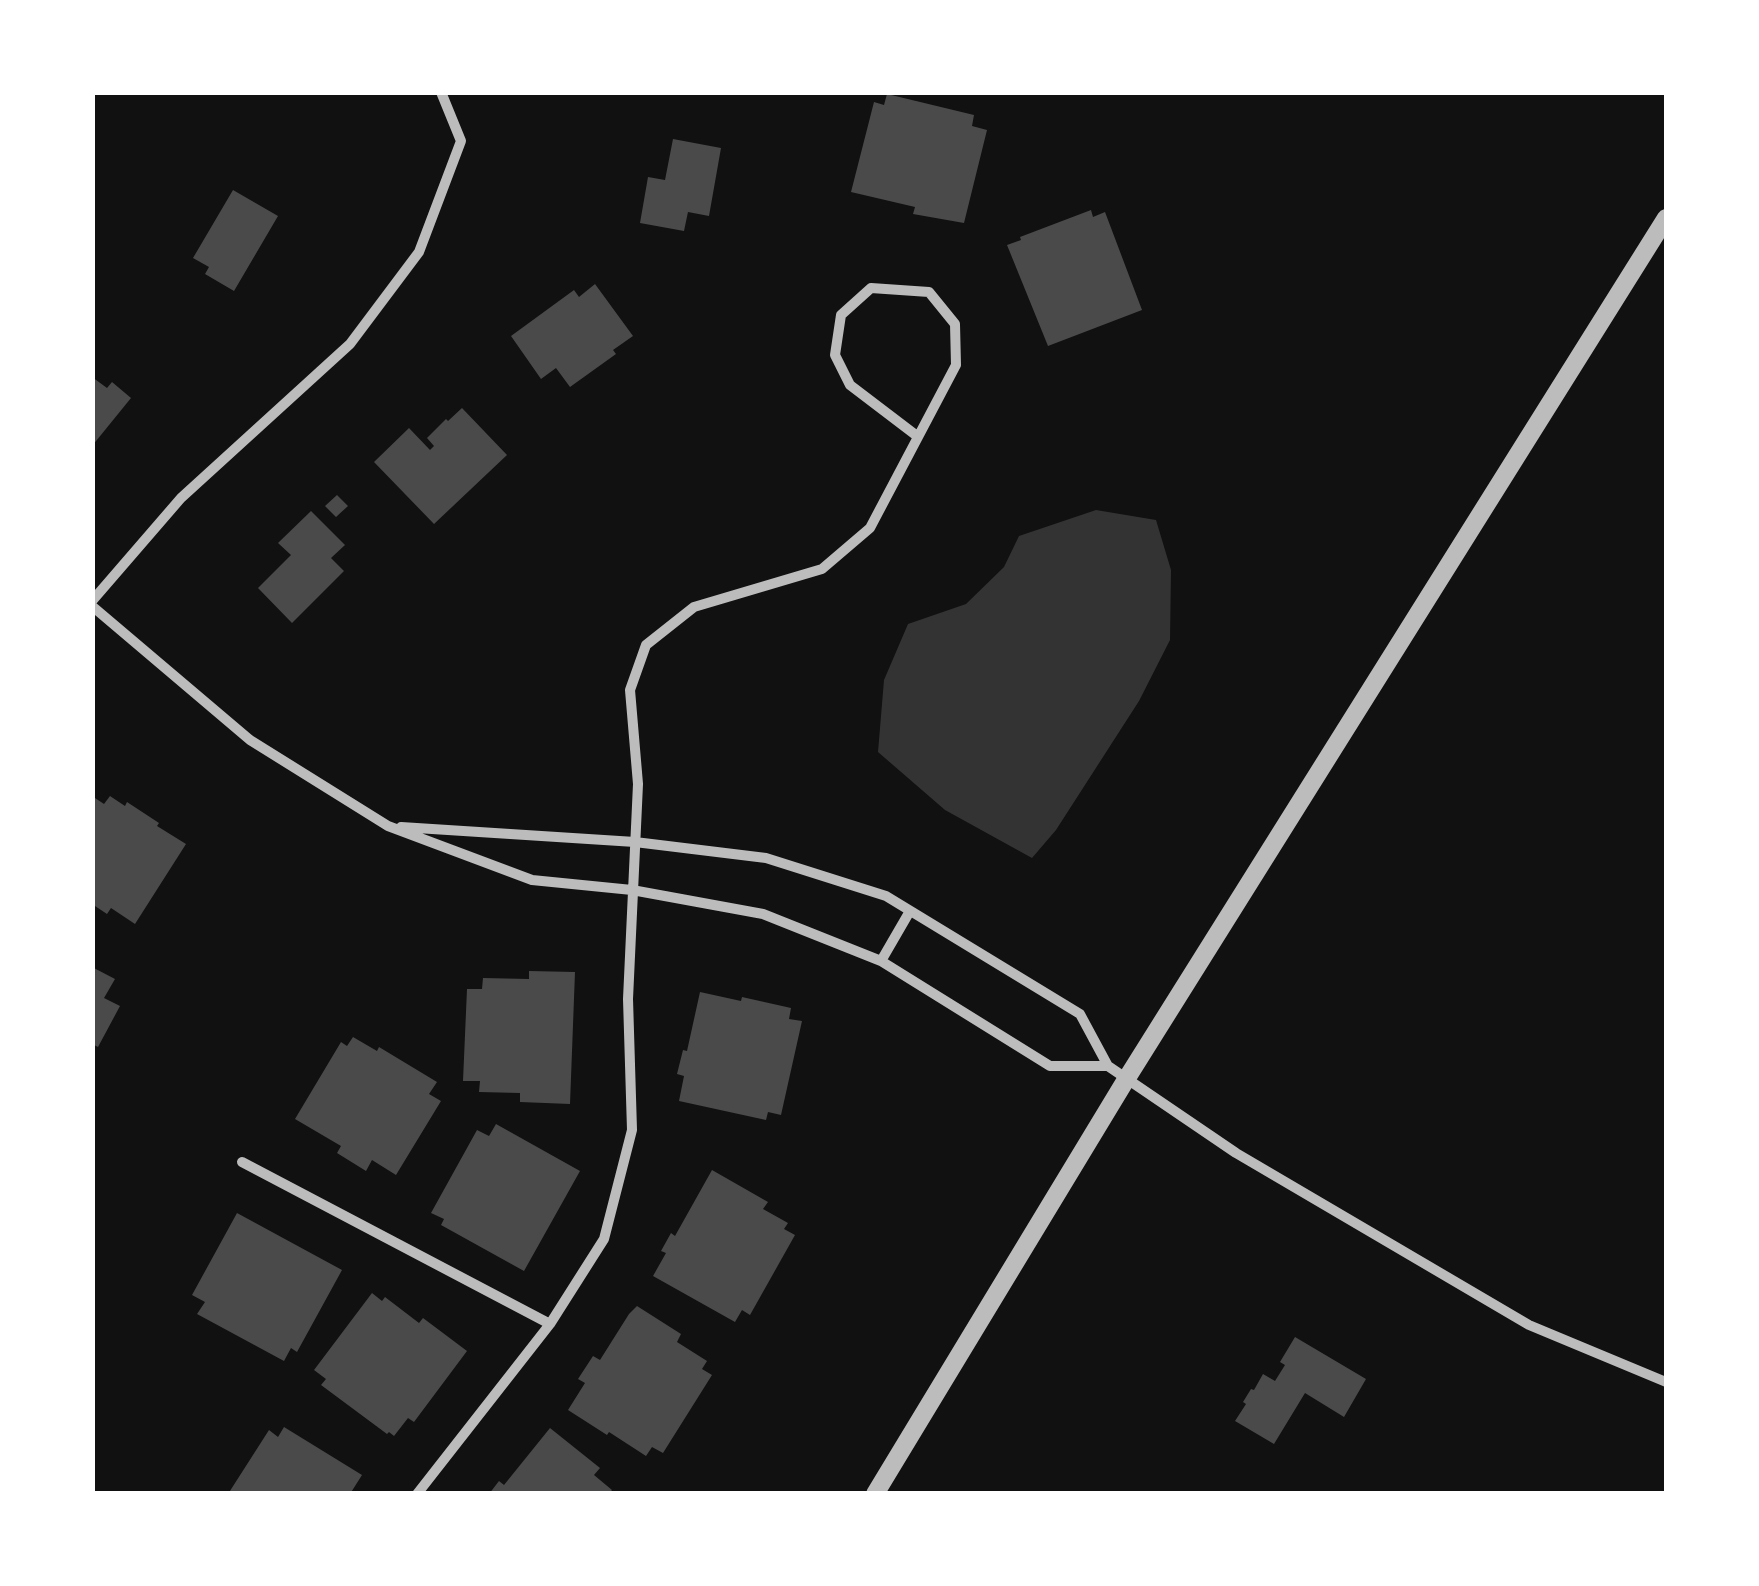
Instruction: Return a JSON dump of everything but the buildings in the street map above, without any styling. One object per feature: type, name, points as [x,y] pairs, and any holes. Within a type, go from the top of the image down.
[{"type":"street","points":[[441,92],[462,141],[419,252],[350,344],[181,498],[92,603],[250,740],[388,826],[532,880],[632,890],[763,914],[881,961],[1050,1066],[1108,1066]]},
{"type":"street","points":[[874,1494],[1127,1078],[1666,218]]},
{"type":"street","points":[[417,1494],[550,1324],[604,1239],[632,1130],[628,999],[638,784],[630,690],[646,644],[694,607],[822,569],[870,528],[956,365],[955,324],[929,292],[870,288],[841,315],[835,355],[850,385],[917,436]]},
{"type":"street","points":[[388,826],[634,842],[766,858],[886,896],[1080,1014],[1108,1066],[1236,1153],[1529,1325],[1666,1382]]},
{"type":"street","points":[[881,961],[910,911]]},
{"type":"street","points":[[242,1162],[550,1324]]},
{"type":"shaded area","points":[[1096,510],[1156,520],[1171,570],[1170,640],[1139,701],[1056,830],[1032,858],[945,810],[878,752],[884,680],[908,624],[966,604],[1004,567],[1019,536]]}]
